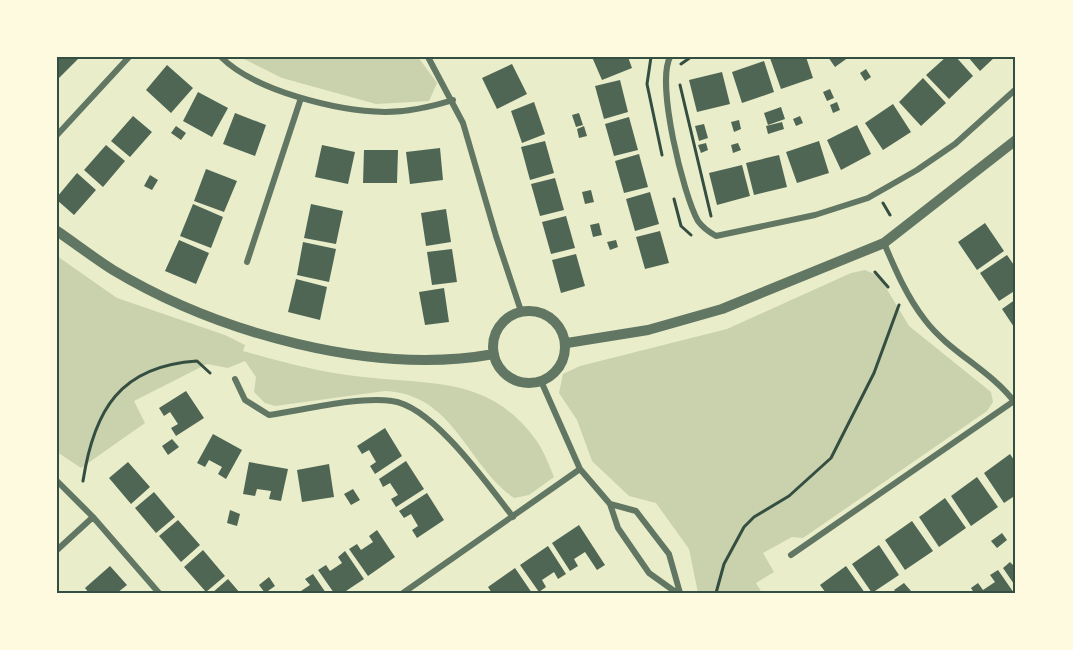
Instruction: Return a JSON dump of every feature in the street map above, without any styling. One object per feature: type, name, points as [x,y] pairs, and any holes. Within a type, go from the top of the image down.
[{"type":"street","points":[[57,135],[129,57]]},
{"type":"street","points":[[221,57],[229,65],[261,82],[301,98],[384,112],[411,110],[453,100]]},
{"type":"street","points":[[428,57],[453,100],[463,123],[521,312]]},
{"type":"street","points":[[670,57],[664,78],[669,114],[686,190],[698,220],[704,228],[716,236],[815,215],[868,198],[917,170],[955,144],[1016,88]]},
{"type":"street","points":[[247,262],[301,98]]},
{"type":"street","points":[[567,343],[648,330],[722,309],[884,243],[903,225],[989,164],[1016,140]]},
{"type":"street","points":[[57,231],[114,270],[157,293],[204,314],[253,331],[362,355],[462,360],[494,354]]},
{"type":"street","points":[[791,555],[1015,403],[989,375],[925,321],[907,293],[884,243]]},
{"type":"street","points":[[533,311],[554,320],[567,343],[563,360],[557,369],[541,381],[530,383],[510,378],[502,371],[494,354],[493,341],[496,331],[503,322],[521,312],[533,311]]},
{"type":"street","points":[[235,379],[245,399],[269,415],[373,400],[394,401],[417,410],[436,424],[513,517]]},
{"type":"street","points":[[541,381],[580,469],[610,504],[618,528],[649,573],[678,593]]},
{"type":"street","points":[[403,593],[580,469]]},
{"type":"street","points":[[57,481],[93,517],[159,593]]},
{"type":"street","points":[[610,504],[636,511],[669,554],[678,593]]},
{"type":"street","points":[[57,550],[93,517]]},
{"type":"path","points":[[680,66],[691,57]]},
{"type":"path","points":[[678,77],[711,215],[719,222]]},
{"type":"path","points":[[882,201],[890,214]]},
{"type":"path","points":[[875,272],[894,295]]},
{"type":"path","points":[[716,593],[724,564],[744,527],[812,477],[838,447],[877,365],[900,304]]},
{"type":"path","points":[[83,481],[88,448],[102,414],[114,397],[143,372],[174,362],[197,361],[210,373]]},
{"type":"green space","points":[[240,57],[418,57],[437,83],[429,101],[376,104],[282,78]]},
{"type":"green space","points":[[57,256],[117,298],[225,335],[245,345],[243,351],[332,373],[436,384],[479,394],[499,404],[518,419],[539,444],[554,477],[529,495],[514,498],[498,484],[443,417],[428,404],[408,395],[385,391],[275,406],[265,403],[254,392],[256,377],[245,361],[228,368],[207,364],[134,401],[145,423],[81,468],[57,452]]},
{"type":"green space","points":[[865,270],[879,276],[909,326],[991,392],[993,402],[987,411],[803,538],[792,537],[763,553],[774,572],[756,583],[762,593],[698,593],[689,549],[656,503],[629,496],[592,461],[577,420],[559,393],[563,374],[580,366],[727,329],[851,273]]},
{"type":"building","points":[[57,57],[78,59],[57,80]]},
{"type":"building","points":[[592,57],[628,57],[632,68],[602,80]]},
{"type":"building","points":[[806,57],[813,78],[781,89],[770,58]]},
{"type":"building","points":[[828,57],[849,57],[835,67]]},
{"type":"building","points":[[946,57],[956,57],[973,76],[949,99],[926,75]]},
{"type":"building","points":[[968,57],[995,57],[980,71]]},
{"type":"building","points":[[764,61],[774,92],[742,103],[732,72]]},
{"type":"building","points":[[512,64],[527,94],[497,109],[482,78]]},
{"type":"building","points":[[167,65],[193,88],[171,113],[146,90]]},
{"type":"building","points":[[866,69],[871,77],[865,81],[860,73]]},
{"type":"building","points":[[722,72],[730,104],[697,112],[689,80]]},
{"type":"building","points":[[923,78],[946,103],[921,126],[899,102]]},
{"type":"building","points":[[620,80],[628,112],[604,119],[595,86]]},
{"type":"building","points":[[830,89],[834,98],[827,101],[823,92]]},
{"type":"building","points":[[198,92],[228,108],[212,137],[183,121]]},
{"type":"building","points":[[534,102],[545,134],[522,143],[511,111]]},
{"type":"building","points":[[837,102],[840,110],[833,113],[830,105]]},
{"type":"building","points":[[893,104],[911,132],[883,150],[865,123]]},
{"type":"building","points":[[781,107],[785,119],[768,125],[764,113]]},
{"type":"building","points":[[235,113],[266,125],[255,156],[223,144]]},
{"type":"building","points":[[579,113],[583,125],[576,127],[572,115]]},
{"type":"building","points":[[133,116],[152,132],[130,157],[111,141]]},
{"type":"building","points":[[800,116],[803,123],[796,126],[793,119]]},
{"type":"building","points":[[629,117],[638,150],[614,156],[605,124]]},
{"type":"building","points":[[739,120],[741,129],[734,132],[731,122]]},
{"type":"building","points":[[782,122],[784,129],[768,134],[766,126]]},
{"type":"building","points":[[704,124],[708,138],[699,141],[695,126]]},
{"type":"building","points":[[857,125],[871,154],[841,170],[827,140]]},
{"type":"building","points":[[176,126],[186,133],[181,140],[171,133]]},
{"type":"building","points":[[584,126],[587,136],[579,138],[577,129]]},
{"type":"building","points":[[545,141],[554,173],[530,180],[521,147]]},
{"type":"building","points":[[819,141],[829,173],[797,183],[786,152]]},
{"type":"building","points":[[706,143],[708,150],[701,153],[698,145]]},
{"type":"building","points":[[738,143],[741,150],[733,153],[731,145]]},
{"type":"building","points":[[106,145],[125,161],[103,187],[84,170]]},
{"type":"building","points":[[322,145],[355,152],[348,184],[315,177]]},
{"type":"building","points":[[440,148],[443,180],[410,184],[406,152]]},
{"type":"building","points":[[364,150],[398,150],[397,183],[363,183]]},
{"type":"building","points":[[639,154],[648,187],[624,193],[615,161]]},
{"type":"building","points":[[779,155],[787,187],[754,195],[746,163]]},
{"type":"building","points":[[742,165],[750,196],[717,205],[709,173]]},
{"type":"building","points":[[206,169],[237,181],[224,212],[194,201]]},
{"type":"building","points":[[77,173],[96,190],[74,215],[57,200],[57,197]]},
{"type":"building","points":[[150,175],[158,180],[152,190],[144,186]]},
{"type":"building","points":[[555,178],[564,210],[540,216],[531,184]]},
{"type":"building","points":[[591,190],[594,202],[585,204],[582,192]]},
{"type":"building","points":[[650,192],[659,224],[635,231],[626,199]]},
{"type":"building","points":[[193,204],[223,217],[211,248],[180,236]]},
{"type":"building","points":[[311,204],[343,211],[336,244],[304,238]]},
{"type":"building","points":[[446,209],[451,242],[426,246],[421,213]]},
{"type":"building","points":[[566,216],[575,248],[551,254],[542,222]]},
{"type":"building","points":[[599,223],[602,235],[593,237],[590,225]]},
{"type":"building","points":[[985,223],[1004,251],[977,270],[958,242]]},
{"type":"building","points":[[660,231],[669,263],[645,269],[636,237]]},
{"type":"building","points":[[179,240],[209,253],[196,284],[165,271]]},
{"type":"building","points":[[616,240],[618,247],[610,250],[607,242]]},
{"type":"building","points":[[303,242],[336,249],[329,282],[297,275]]},
{"type":"building","points":[[452,249],[457,282],[432,285],[427,252]]},
{"type":"building","points":[[576,254],[585,286],[561,293],[552,260]]},
{"type":"building","points":[[1007,255],[1016,268],[1016,290],[999,301],[980,273]]},
{"type":"building","points":[[296,279],[327,287],[320,320],[288,312]]},
{"type":"building","points":[[444,288],[449,322],[425,325],[419,292]]},
{"type":"building","points":[[1016,299],[1016,330],[1002,309]]},
{"type":"building","points":[[186,391],[204,418],[176,436],[171,428],[178,424],[170,412],[164,416],[159,408]]},
{"type":"building","points":[[385,428],[402,456],[375,474],[370,466],[376,462],[369,450],[362,454],[357,446]]},
{"type":"building","points":[[213,434],[242,450],[226,479],[218,474],[222,467],[209,460],[205,467],[197,463]]},
{"type":"building","points":[[172,439],[179,447],[168,455],[162,446]]},
{"type":"building","points":[[1010,454],[1016,463],[1016,495],[1004,503],[984,473]]},
{"type":"building","points":[[406,461],[424,489],[396,507],[391,499],[398,495],[390,483],[383,487],[379,479]]},
{"type":"building","points":[[128,462],[150,487],[131,504],[109,478]]},
{"type":"building","points":[[249,462],[288,469],[281,501],[269,499],[271,491],[257,489],[255,496],[243,494]]},
{"type":"building","points":[[329,464],[334,497],[302,502],[297,470]]},
{"type":"building","points":[[977,477],[998,507],[971,526],[951,496]]},
{"type":"building","points":[[353,489],[360,500],[351,505],[344,494]]},
{"type":"building","points":[[154,492],[175,517],[156,533],[135,508]]},
{"type":"building","points":[[427,493],[444,520],[417,538],[412,530],[418,526],[411,514],[404,518],[399,511]]},
{"type":"building","points":[[945,498],[966,528],[939,547],[919,517]]},
{"type":"building","points":[[230,510],[240,514],[237,526],[227,523]]},
{"type":"building","points":[[178,520],[200,545],[181,562],[159,536]]},
{"type":"building","points":[[912,521],[933,551],[905,570],[885,540]]},
{"type":"building","points":[[579,525],[605,565],[597,570],[585,552],[574,559],[578,566],[570,571],[552,543]]},
{"type":"building","points":[[377,530],[395,557],[368,576],[349,549],[357,544],[361,550],[373,542],[369,536]]},
{"type":"building","points":[[1002,533],[1007,540],[997,548],[991,541]]},
{"type":"building","points":[[879,545],[899,575],[872,593],[852,564]]},
{"type":"building","points":[[548,546],[566,574],[558,579],[554,572],[542,580],[546,587],[539,592],[520,565]]},
{"type":"building","points":[[203,550],[225,576],[206,592],[184,567]]},
{"type":"building","points":[[345,551],[364,579],[343,593],[334,593],[318,570],[326,565],[330,571],[342,563],[338,557]]},
{"type":"building","points":[[1010,562],[1016,568],[1016,587],[1003,568]]},
{"type":"building","points":[[110,566],[127,585],[117,593],[89,593],[85,588]]},
{"type":"building","points":[[846,566],[865,593],[826,593],[820,585]]},
{"type":"building","points":[[515,568],[532,593],[492,593],[488,587]]},
{"type":"building","points":[[998,570],[1014,593],[974,593],[971,588],[978,583],[983,590],[995,582],[990,575]]},
{"type":"building","points":[[313,574],[326,593],[298,593],[310,585],[305,579]]},
{"type":"building","points":[[269,577],[275,586],[265,593],[259,585]]},
{"type":"building","points":[[228,579],[240,593],[212,593]]},
{"type":"building","points":[[904,583],[911,591],[897,593],[894,590]]}]
